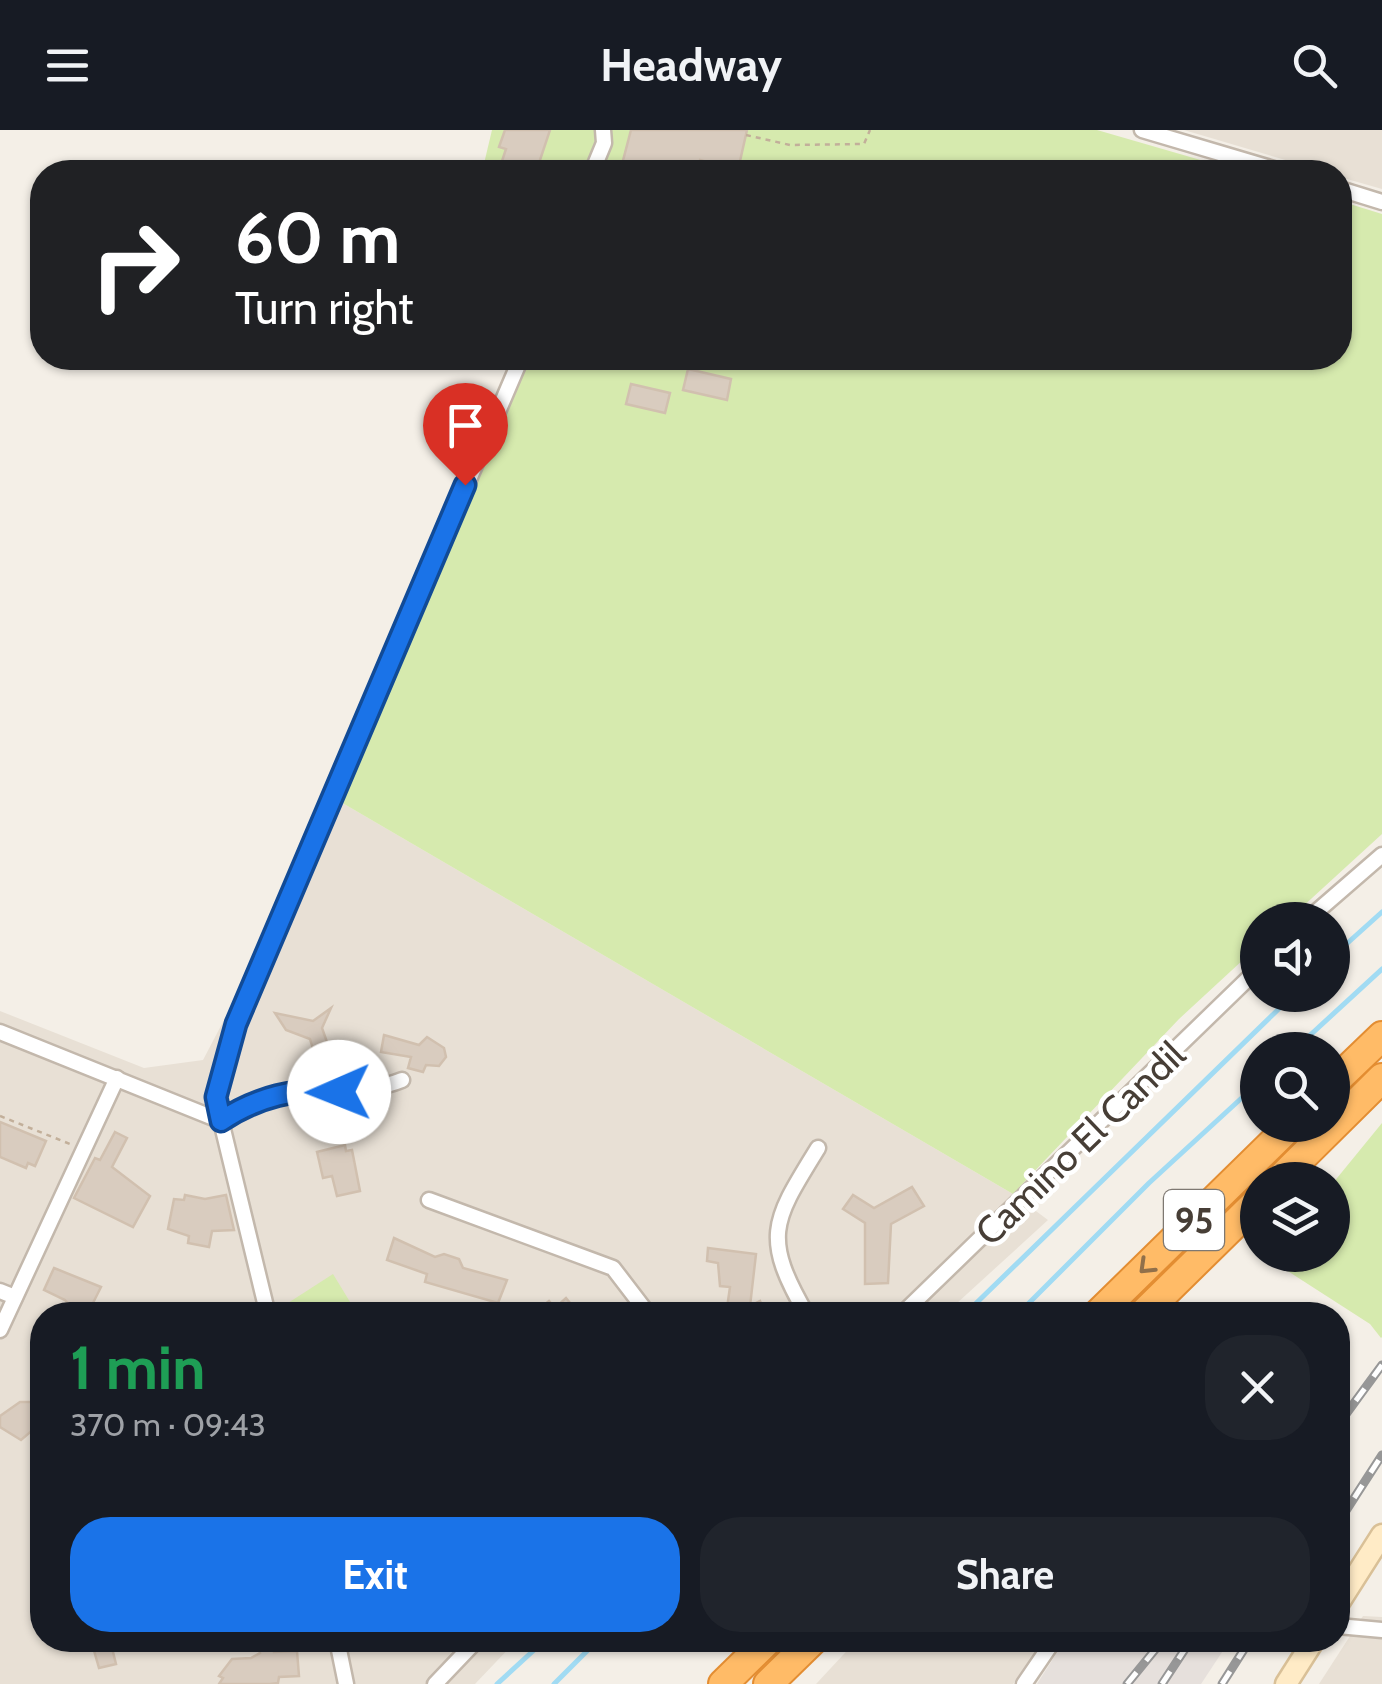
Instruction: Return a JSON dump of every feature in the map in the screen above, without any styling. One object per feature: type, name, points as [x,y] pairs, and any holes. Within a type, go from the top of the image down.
[{"type":"highway","points":[[1350,1067],[1382,1036]]},
{"type":"highway","name":"95","points":[[1297,1162],[1382,1078]]},
{"type":"highway","name":"95","points":[[1111,1302],[1274,1142]]},
{"type":"highway","name":"95","points":[[1155,1302],[1240,1219]]},
{"type":"highway","points":[[724,1684],[756,1652]]},
{"type":"highway","points":[[768,1684],[800,1652]]},
{"type":"main road","points":[[1350,1585],[1382,1535]]},
{"type":"main road","points":[[1286,1684],[1306,1652]]},
{"type":"street","points":[[597,160],[604,142],[603,130]]},
{"type":"street","points":[[1142,130],[1243,160]]},
{"type":"street","points":[[1352,193],[1382,202]]},
{"type":"street","points":[[265,1302],[216,1097],[236,1024],[516,370]]},
{"type":"street","points":[[1328,902],[1382,854]]},
{"type":"street","name":"Camino El Candil","points":[[914,1302],[1240,985]]},
{"type":"street","points":[[0,1032],[221,1121]]},
{"type":"street","points":[[0,1330],[117,1078]]},
{"type":"street","points":[[221,1121],[244,1108],[290,1093],[365,1090],[402,1080]]},
{"type":"street","points":[[800,1302],[782,1268],[777,1233],[782,1207],[818,1148]]},
{"type":"street","points":[[428,1200],[612,1268],[638,1302]]},
{"type":"street","points":[[0,1291],[15,1297]]},
{"type":"street","points":[[1350,1627],[1382,1630]]},
{"type":"street","points":[[339,1652],[346,1684]]},
{"type":"street","points":[[435,1684],[466,1652]]},
{"type":"street","points":[[1024,1684],[1046,1652]]},
{"type":"path","points":[[746,135],[790,144],[864,144],[870,130]]},
{"type":"path","points":[[0,1116],[71,1144]]},
{"type":"shaded area","points":[[1184,130],[1382,130],[1382,189],[1352,180],[1352,160],[1285,160]]},
{"type":"shaded area","points":[[339,801],[1013,1194],[1048,1220],[958,1302],[30,1302],[30,1652],[506,1652],[475,1684],[0,1684],[0,1011],[144,1068],[203,1060]]},
{"type":"shaded area","points":[[1363,1616],[1382,1617],[1382,1684],[1319,1684],[1340,1652],[1350,1652],[1350,1636]]},
{"type":"shaded area","points":[[846,1652],[1036,1652],[1013,1684],[816,1684]]},
{"type":"shaded area","points":[[1057,1652],[1222,1652],[1201,1684],[1037,1684]]},
{"type":"green space","points":[[492,130],[1097,130],[1201,160],[485,160]]},
{"type":"green space","points":[[1352,205],[1382,214],[1382,834],[1308,902],[1240,902],[1240,963],[1179,1019],[1013,1194],[339,801],[522,370],[1352,370]]},
{"type":"green space","points":[[1382,1123],[1382,1337],[1350,1311],[1350,1302],[1336,1302],[1289,1272],[1350,1272],[1350,1162]]},
{"type":"green space","points":[[333,1274],[350,1302],[290,1302]]},
{"type":"building","points":[[505,130],[550,130],[540,160],[502,160],[506,149],[499,147]]},
{"type":"building","points":[[631,130],[747,130],[740,160],[623,160]]},
{"type":"building","points":[[688,370],[731,379],[727,400],[683,390]]},
{"type":"building","points":[[631,384],[670,393],[665,413],[626,404]]},
{"type":"building","points":[[331,1008],[322,1028],[328,1045],[313,1049],[310,1039],[286,1030],[275,1013],[313,1021]]},
{"type":"building","points":[[384,1035],[419,1045],[427,1037],[444,1048],[446,1057],[439,1066],[426,1065],[423,1072],[408,1068],[411,1057],[381,1052]]},
{"type":"building","points":[[0,1122],[46,1141],[35,1166],[28,1163],[26,1168],[0,1157]]},
{"type":"building","points":[[115,1132],[127,1138],[112,1167],[150,1196],[133,1227],[74,1198],[95,1158],[100,1160]]},
{"type":"building","points":[[345,1145],[346,1151],[352,1150],[360,1191],[337,1196],[332,1176],[323,1178],[317,1152]]},
{"type":"building","points":[[912,1187],[924,1206],[891,1224],[888,1283],[865,1284],[865,1223],[843,1209],[853,1195],[874,1208]]},
{"type":"building","points":[[185,1195],[205,1199],[226,1195],[234,1230],[212,1231],[209,1247],[188,1243],[189,1236],[168,1229],[174,1199],[184,1200]]},
{"type":"building","points":[[394,1238],[435,1257],[444,1254],[459,1259],[463,1268],[507,1280],[498,1302],[495,1302],[425,1282],[427,1274],[387,1260]]},
{"type":"building","points":[[708,1248],[756,1254],[750,1302],[728,1302],[730,1287],[720,1286],[718,1263],[707,1261]]},
{"type":"building","points":[[54,1268],[101,1287],[94,1302],[67,1302],[44,1290]]},
{"type":"building","points":[[20,1402],[30,1402],[30,1432],[21,1440],[0,1427],[0,1416]]},
{"type":"building","points":[[94,1652],[113,1652],[116,1664],[99,1668]]},
{"type":"building","points":[[297,1652],[299,1676],[279,1677],[278,1683],[270,1684],[219,1684],[223,1678],[219,1676],[232,1659],[251,1658],[260,1653]]},
{"type":"waterway","points":[[1350,941],[1382,912]]},
{"type":"waterway","points":[[1314,1032],[1382,969]]},
{"type":"waterway","points":[[977,1302],[1276,1012]]},
{"type":"waterway","points":[[1030,1302],[1149,1183],[1240,1100]]},
{"type":"waterway","points":[[497,1684],[532,1652]]},
{"type":"waterway","points":[[554,1684],[586,1652]]},
{"type":"railway","points":[[1350,1409],[1382,1365]]},
{"type":"railway","points":[[1350,1504],[1382,1455]]},
{"type":"railway","points":[[1127,1684],[1153,1652]]},
{"type":"railway","points":[[1162,1684],[1183,1652]]},
{"type":"railway","points":[[1222,1684],[1242,1652]]},
{"type":"route","points":[[339,1092],[310,1090],[265,1099],[221,1121],[216,1097],[236,1024],[465,485]]}]
